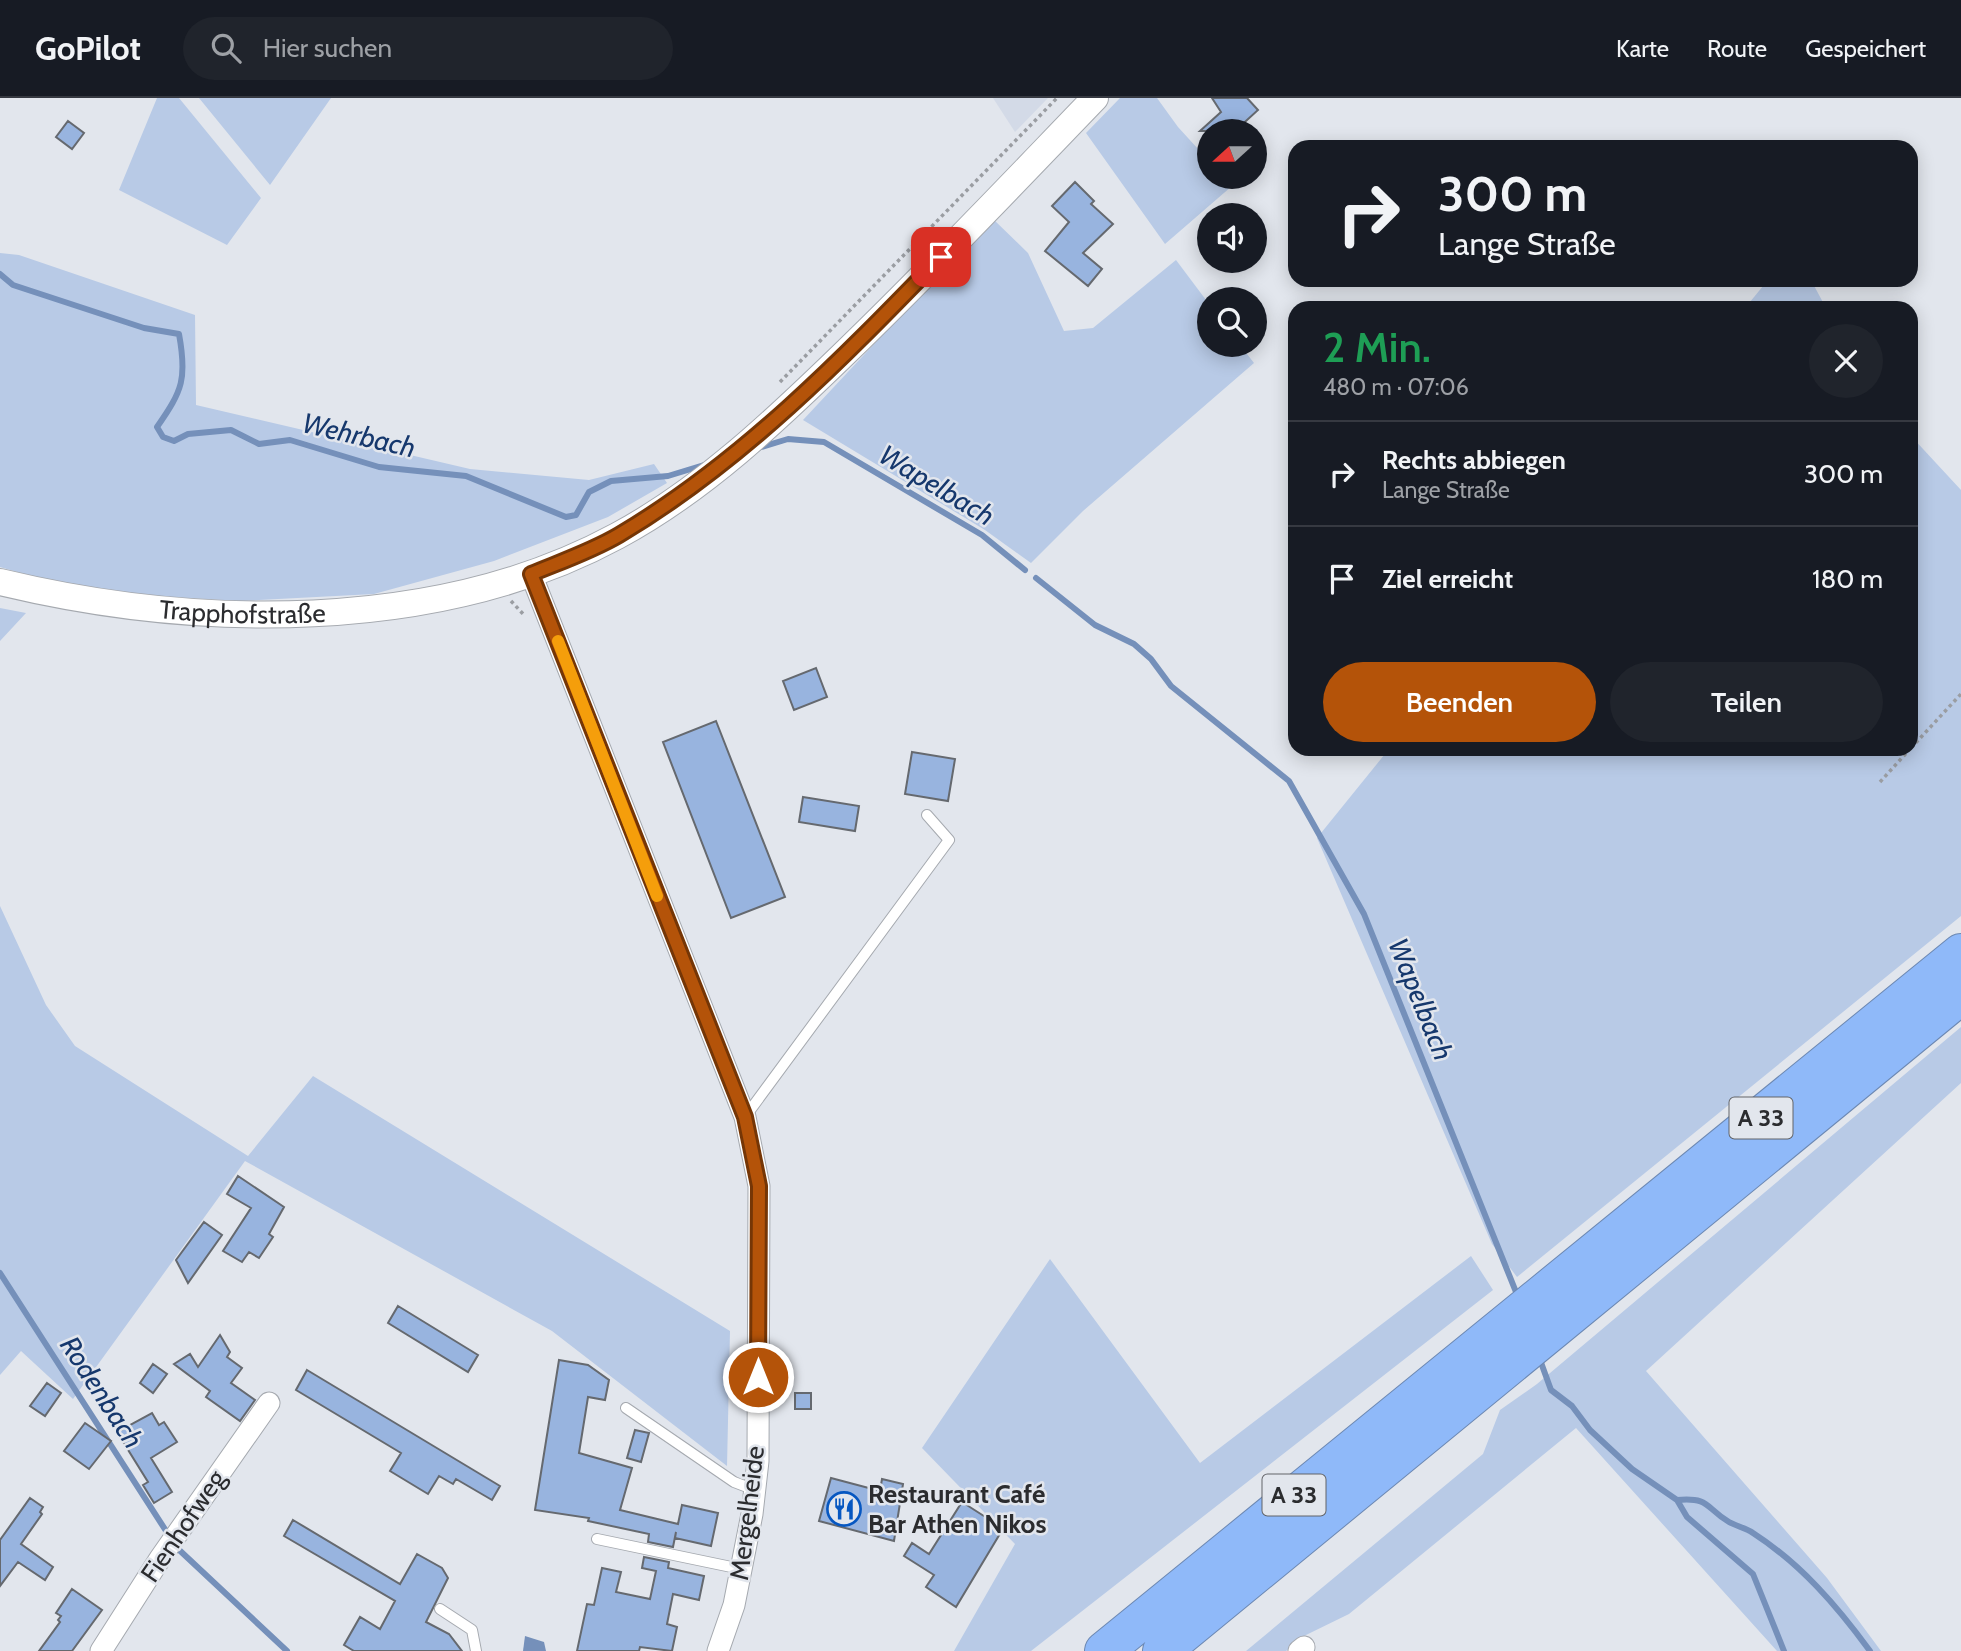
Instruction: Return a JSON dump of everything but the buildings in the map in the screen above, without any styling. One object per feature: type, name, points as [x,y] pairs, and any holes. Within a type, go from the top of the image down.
[{"type":"highway","name":"A 33","points":[[1162,1651],[1486,1386],[1572,1293],[1961,953]]},
{"type":"highway","name":"A 33","points":[[1104,1651],[1485,1340],[1572,1293],[1961,995]]},
{"type":"street","name":"Trapphofstraße","points":[[0,582],[121,606],[239,615],[375,608],[495,586],[531,574],[617,536],[695,485],[790,407],[1095,98]]},
{"type":"street","name":"Mergelheide","points":[[531,574],[745,1117],[759,1186],[758,1461],[734,1605],[718,1651]]},
{"type":"street","name":"Fienhofweg","points":[[101,1651],[161,1557],[268,1403]]},
{"type":"lane","points":[[745,1117],[949,840],[927,815]]},
{"type":"lane","points":[[626,1408],[734,1482],[755,1490]]},
{"type":"lane","points":[[597,1539],[741,1569]]},
{"type":"lane","points":[[440,1609],[472,1630],[476,1651]]},
{"type":"path","points":[[860,300],[1057,98]]},
{"type":"path","points":[[495,586],[530,628]]},
{"type":"path","points":[[1918,740],[1961,694]]},
{"type":"path","points":[[1880,782],[1903,756]]},
{"type":"shaded area","points":[[157,98],[179,98],[261,198],[227,245],[119,190]]},
{"type":"shaded area","points":[[199,98],[331,98],[270,185]]},
{"type":"shaded area","points":[[993,98],[1048,98],[1015,132]]},
{"type":"shaded area","points":[[1120,98],[1157,98],[1197,148],[1197,189],[1229,189],[1212,203],[1197,203],[1197,216],[1165,244],[1086,133]]},
{"type":"shaded area","points":[[992,218],[1028,253],[1064,331],[1093,328],[1176,260],[1197,288],[1197,357],[1249,357],[1254,363],[1083,511],[1031,563],[985,530],[803,420]]},
{"type":"shaded area","points":[[0,253],[19,255],[195,315],[196,405],[470,469],[589,480],[654,464],[667,483],[608,517],[494,561],[374,594],[240,601],[120,594],[55,583],[0,567]]},
{"type":"shaded area","points":[[1762,287],[1815,287],[1822,301],[1751,301]]},
{"type":"shaded area","points":[[1918,444],[1961,490],[1961,916],[1517,1277],[1492,1244],[1317,838],[1383,756],[1918,756]]},
{"type":"shaded area","points":[[0,608],[26,613],[0,641]]},
{"type":"shaded area","points":[[0,906],[46,1005],[75,1046],[248,1156],[313,1076],[730,1331],[727,1466],[552,1331],[245,1161],[73,1399],[21,1351],[0,1375]]},
{"type":"shaded area","points":[[1961,1027],[1961,1083],[1646,1371],[1827,1578],[1881,1651],[1777,1651],[1576,1428],[1349,1614],[1306,1635],[1286,1651],[1246,1651],[1483,1454],[1500,1410],[1537,1384]]},
{"type":"shaded area","points":[[1471,1256],[1493,1290],[1031,1651],[954,1651],[1015,1544],[922,1448],[1050,1259],[1200,1463]]},
{"type":"shaded area","points":[[525,1636],[544,1642],[546,1651],[523,1651]]},
{"type":"waterway","name":"Wehrbach","points":[[0,274],[13,285],[144,328],[179,334],[183,362],[181,383],[173,403],[157,427],[163,437],[174,441],[188,434],[231,430],[259,444],[290,440],[379,467],[466,476],[566,517],[576,515],[589,492],[611,481],[668,476],[704,465]]},
{"type":"waterway","name":"Wapelbach","points":[[758,448],[788,439],[824,442],[982,535],[1025,570]]},
{"type":"waterway","name":"Wapelbach","points":[[1036,578],[1095,625],[1134,644],[1151,659],[1171,686],[1289,781],[1364,914],[1518,1297]]},
{"type":"waterway","name":"Rodenbach","points":[[0,1273],[168,1534]]},
{"type":"waterway","name":"Wapelbach","points":[[1539,1357],[1551,1390],[1572,1406],[1590,1430],[1632,1469],[1677,1500],[1687,1517],[1753,1574],[1784,1651]]},
{"type":"waterway","name":"Wapelbach","points":[[1677,1500],[1702,1502],[1729,1522],[1750,1531],[1787,1558],[1845,1618],[1870,1651]]},
{"type":"waterway","name":"Rodenbach","points":[[176,1547],[287,1651]]},
{"type":"slow traffic","points":[[558,641],[657,896]]},
{"type":"place","name":"Restaurant Café Bar Athen Nikos","points":[[844,1509]]},
{"type":"route","points":[[758,1377],[759,1186],[745,1117],[531,574],[617,536],[695,485],[790,407],[941,257]]}]
